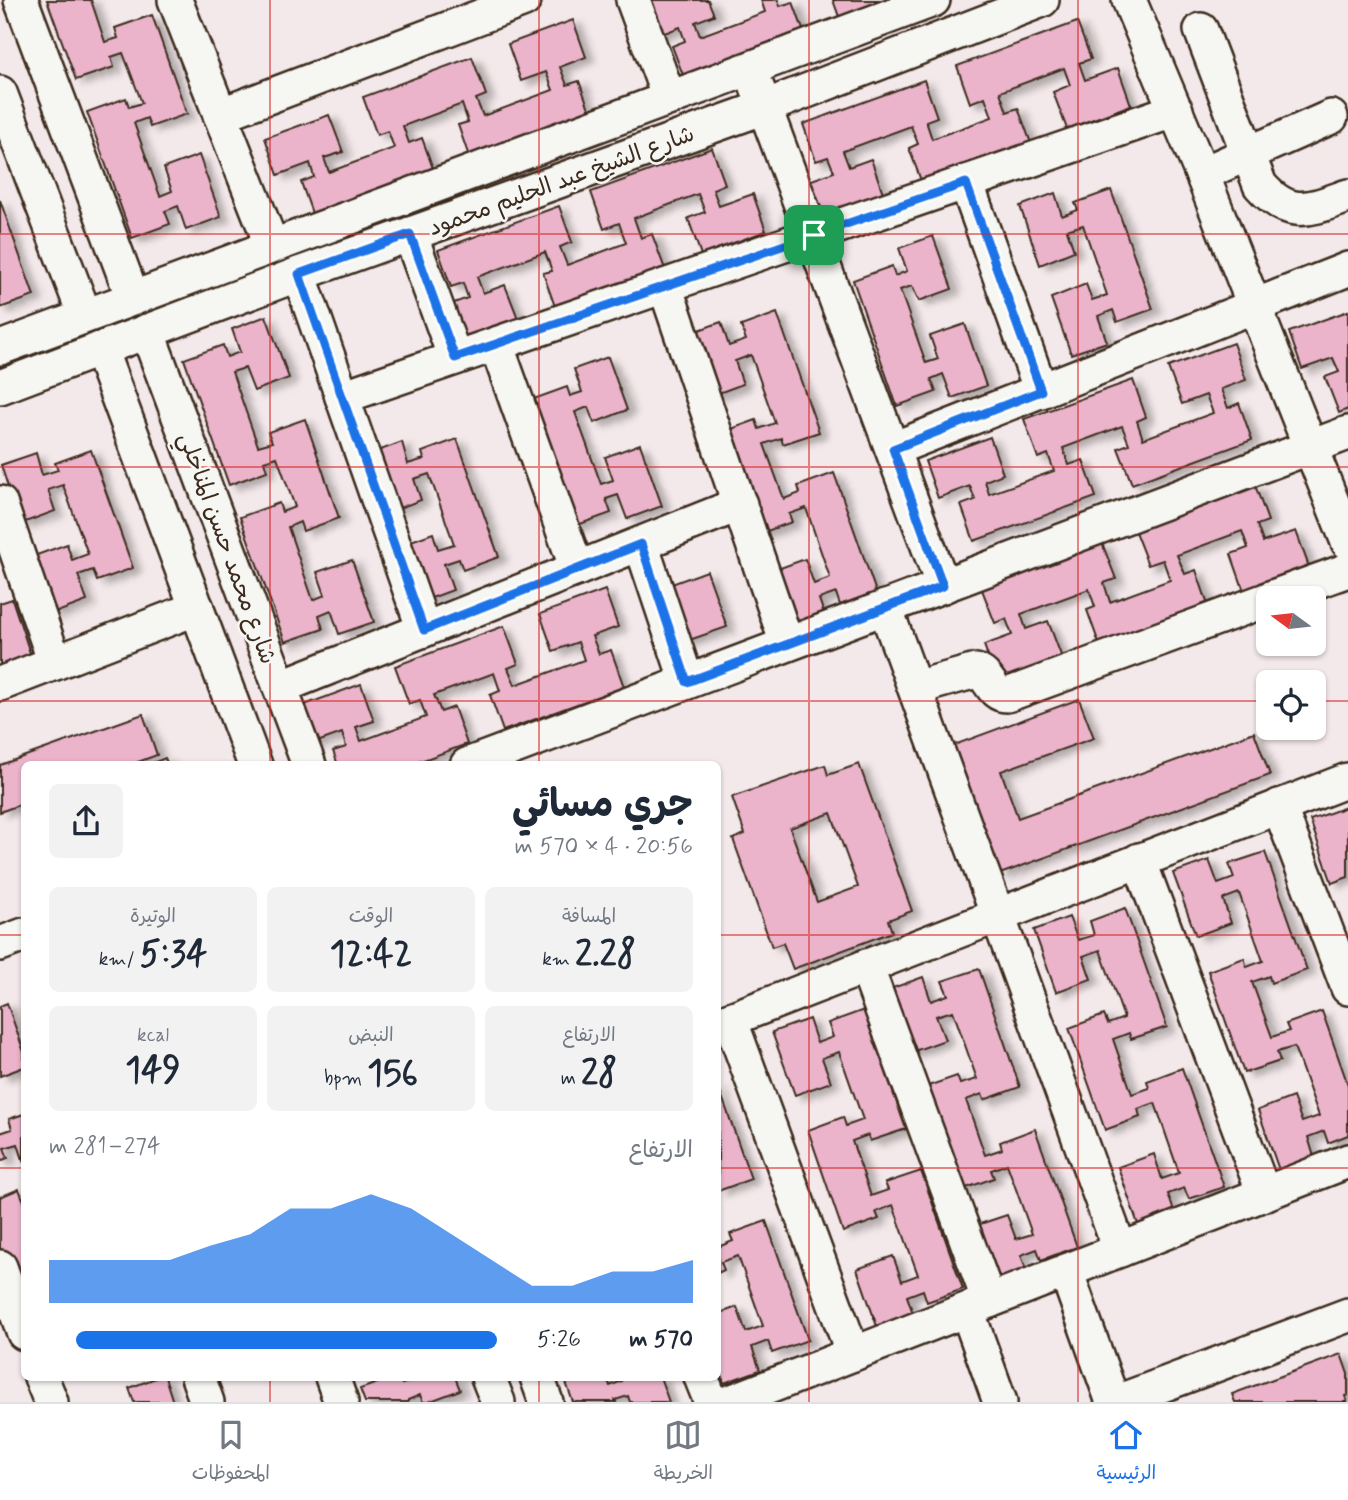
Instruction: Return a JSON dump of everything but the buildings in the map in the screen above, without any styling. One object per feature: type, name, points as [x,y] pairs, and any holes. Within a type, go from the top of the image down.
[{"type":"street","points":[[21,0],[133,298]]},
{"type":"street","points":[[175,0],[272,246]]},
{"type":"street","points":[[220,115],[470,10],[524,0]]},
{"type":"street","points":[[633,0],[668,98]]},
{"type":"street","name":"شارع الشيخ عبد الحليم محمود","points":[[0,348],[933,0]]},
{"type":"street","name":"شارع الشيخ عبد الحليم محمود","points":[[0,387],[299,274],[765,107],[1042,0]]},
{"type":"street","points":[[1129,0],[1202,174],[1348,542]]},
{"type":"street","points":[[1201,30],[1260,185],[1276,201],[1300,209],[1312,209],[1348,196]]},
{"type":"street","points":[[750,68],[943,586]]},
{"type":"street","points":[[0,93],[85,316]]},
{"type":"street","points":[[342,397],[1176,110]]},
{"type":"street","points":[[1202,174],[1331,117]]},
{"type":"street","points":[[966,183],[1041,391]]},
{"type":"street","points":[[410,234],[455,358]]},
{"type":"street","points":[[893,449],[1348,269]]},
{"type":"street","points":[[299,274],[424,630]]},
{"type":"street","points":[[665,286],[787,644]]},
{"type":"street","name":"شارع محمد حسن المناخلي","points":[[147,331],[308,761]]},
{"type":"street","points":[[496,344],[577,569]]},
{"type":"street","points":[[100,349],[254,761]]},
{"type":"street","points":[[478,761],[1348,433]]},
{"type":"street","points":[[0,503],[9,559],[55,663]]},
{"type":"street","points":[[280,687],[740,505]]},
{"type":"street","points":[[641,544],[687,682]]},
{"type":"street","points":[[1305,586],[1348,570]]},
{"type":"street","points":[[915,688],[976,671],[984,674],[996,692],[1007,695],[1256,604]]},
{"type":"street","points":[[885,607],[1120,1250]]},
{"type":"street","points":[[0,684],[197,608]]},
{"type":"street","points":[[853,1354],[724,1021],[1348,780]]},
{"type":"street","points":[[1279,806],[1348,988]]},
{"type":"street","points":[[1139,860],[1264,1194]]},
{"type":"street","points":[[0,944],[21,936]]},
{"type":"street","points":[[866,966],[978,1305],[1000,1402]]},
{"type":"street","points":[[730,1402],[1348,1161]]},
{"type":"street","points":[[0,1267],[21,1325]]},
{"type":"street","points":[[1066,1271],[1115,1402],[1348,1315]]},
{"type":"street","points":[[43,1381],[51,1402]]},
{"type":"street","points":[[199,1381],[207,1402]]},
{"type":"street","points":[[333,1381],[341,1402]]},
{"type":"street","points":[[490,1381],[498,1402]]},
{"type":"street","points":[[538,1381],[546,1402]]},
{"type":"street","points":[[703,1381],[711,1402]]},
{"type":"route","points":[[966,183],[1041,391],[893,449],[943,586],[687,682],[641,544],[424,630],[299,274],[410,234],[455,358],[814,235],[966,183]]}]
